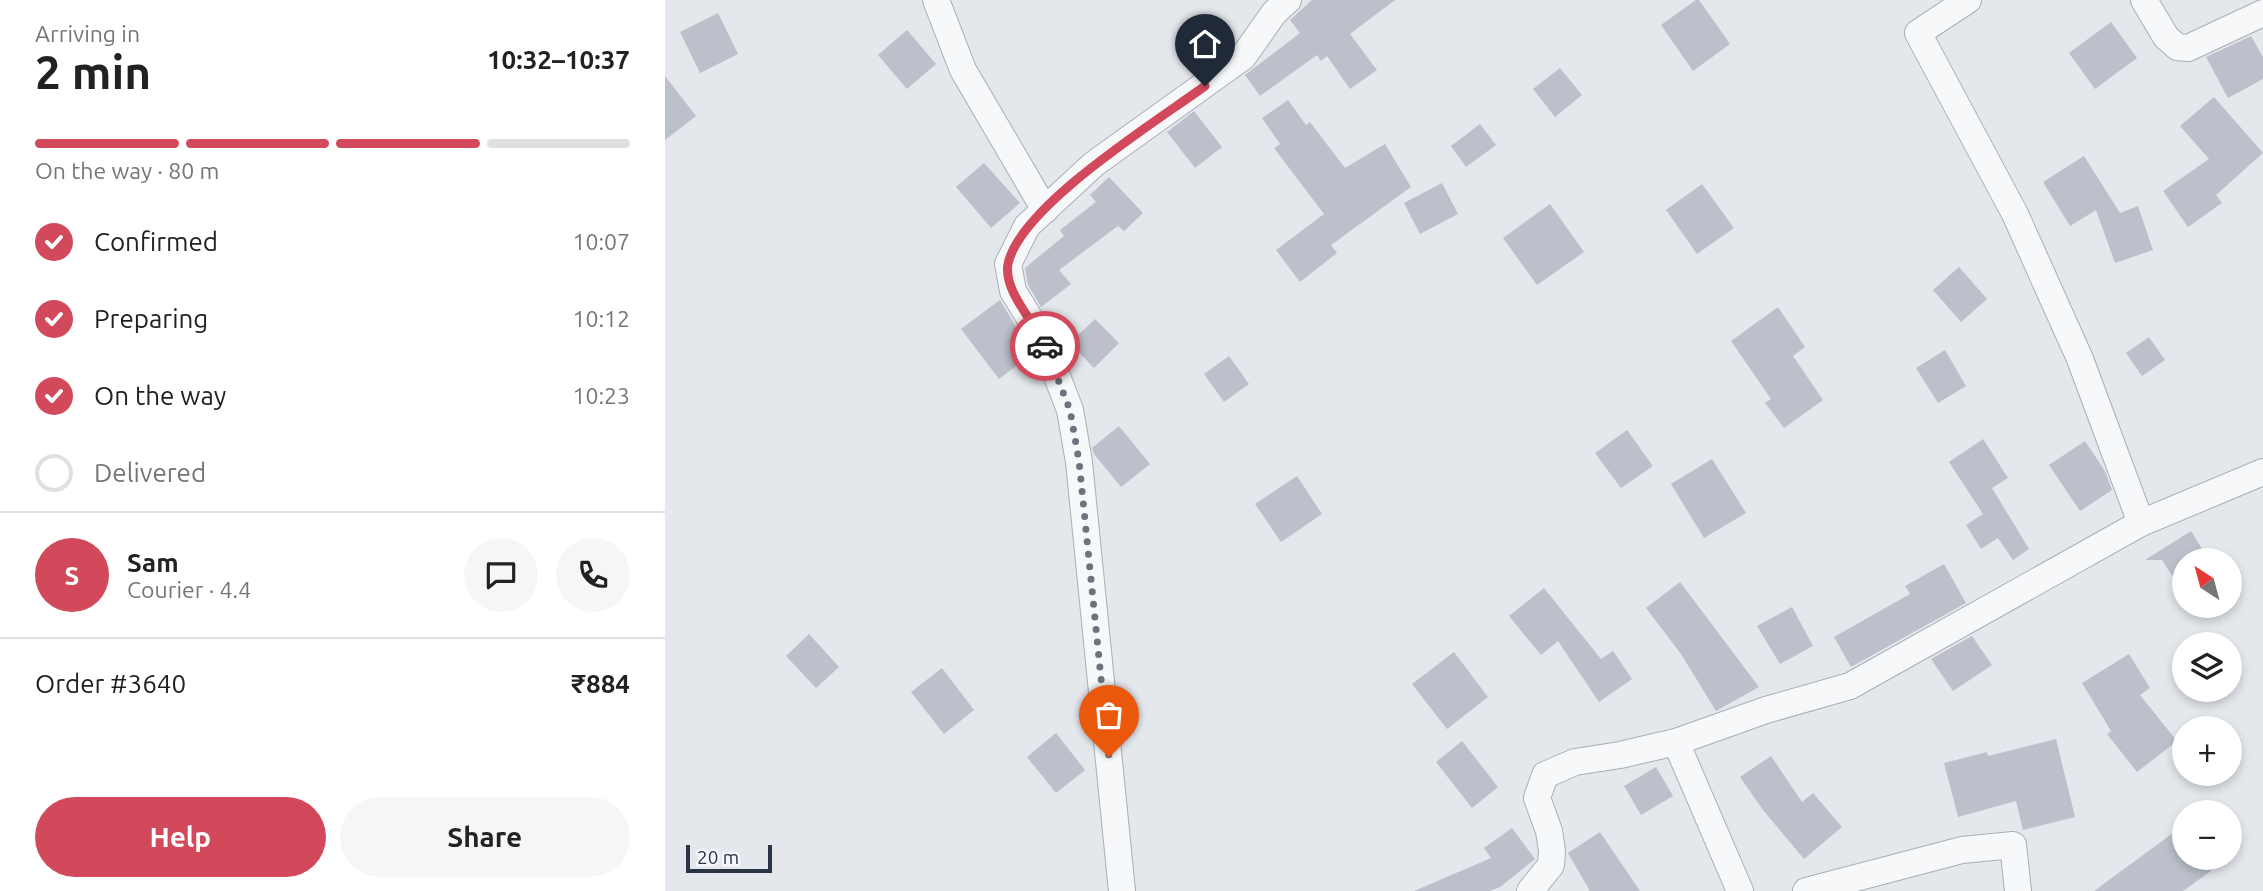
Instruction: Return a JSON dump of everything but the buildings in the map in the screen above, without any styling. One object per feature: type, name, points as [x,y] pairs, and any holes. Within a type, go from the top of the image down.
[{"type":"street","points":[[936,0],[963,70],[1045,210]]},
{"type":"street","points":[[1122,891],[1079,461],[1070,410],[1042,340],[1013,291],[1008,264],[1027,226],[1094,164],[1243,57],[1274,13],[1288,0]]},
{"type":"street","points":[[1968,0],[1918,33],[2015,214],[2080,359],[2141,523]]},
{"type":"street","points":[[2144,0],[2167,37],[2177,47],[2187,48],[2263,13]]},
{"type":"street","points":[[1530,891],[1551,865],[1549,831],[1537,798],[1545,775],[1575,762],[1676,742],[1766,710],[1850,686],[2141,523],[2263,472]]},
{"type":"street","points":[[1676,742],[1739,891]]},
{"type":"street","points":[[1806,891],[1962,850],[2013,845],[2018,891]]},
{"type":"way so far","points":[[1045,346],[1070,410],[1079,461],[1109,757]]},
{"type":"route","points":[[1045,346],[1013,291],[1008,264],[1027,226],[1094,164],[1205,86]]}]
